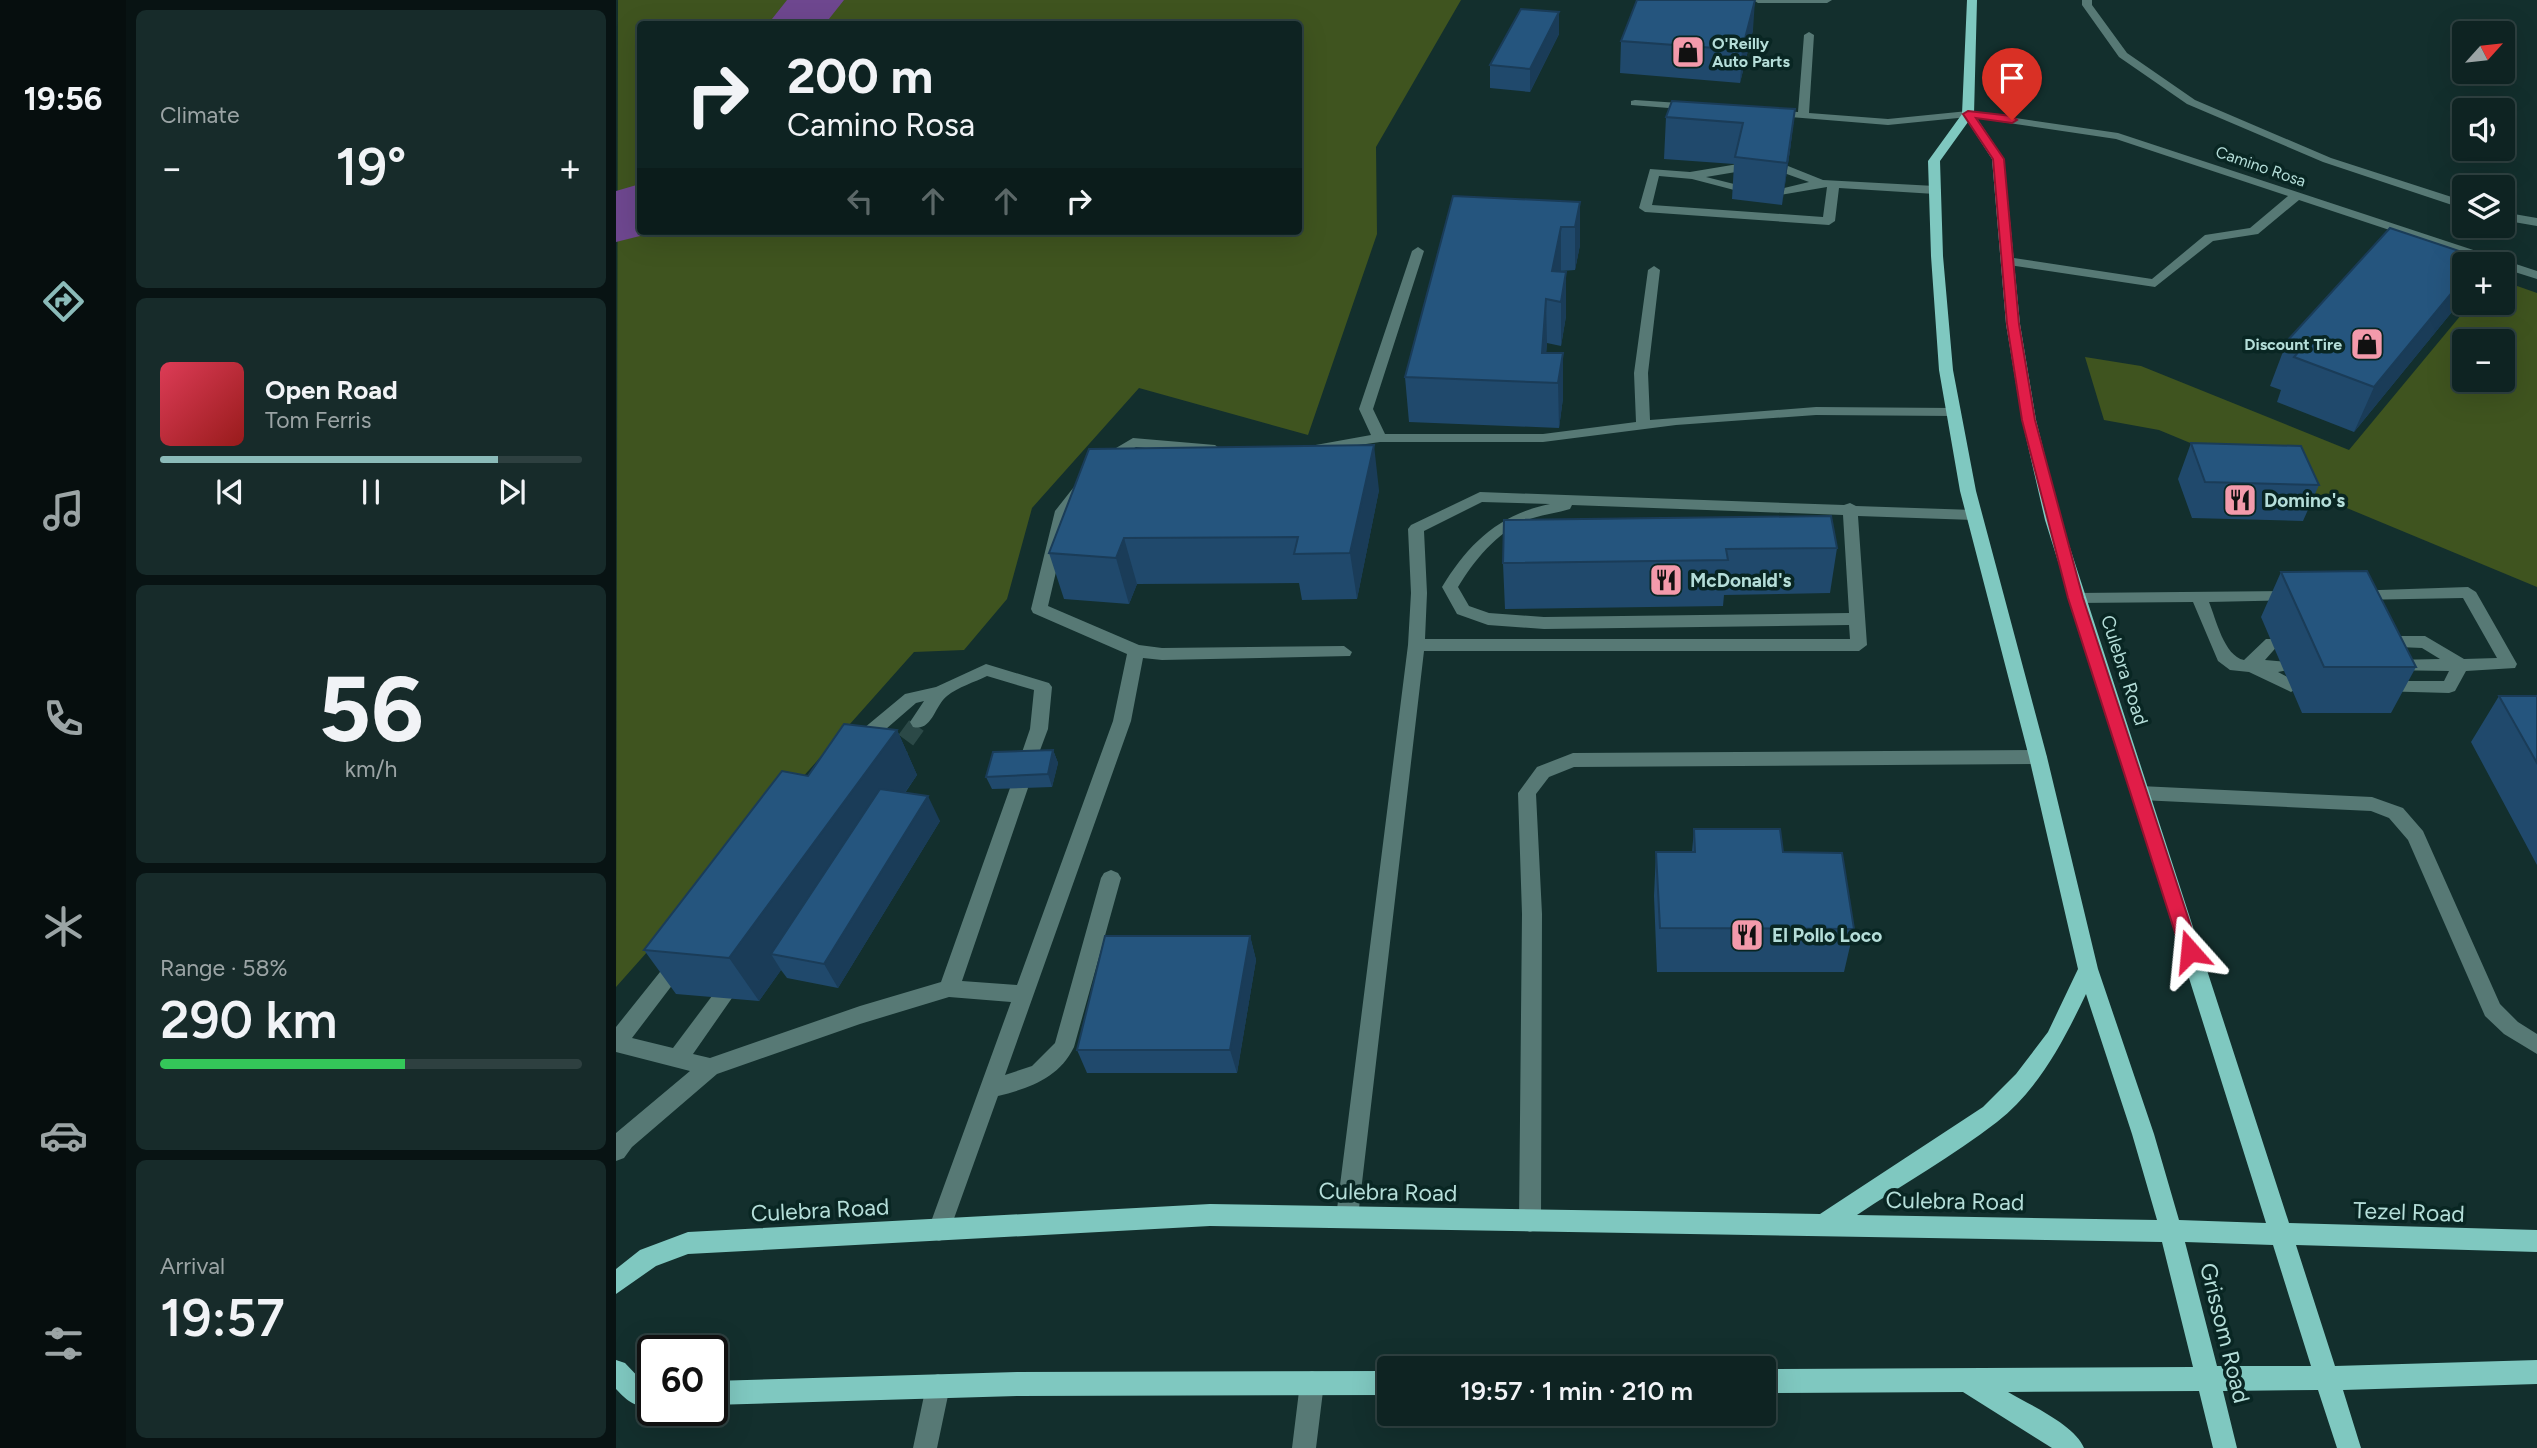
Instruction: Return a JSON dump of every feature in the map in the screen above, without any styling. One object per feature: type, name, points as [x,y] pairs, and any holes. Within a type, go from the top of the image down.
[{"type":"main road","points":[[1972,0],[1968,114],[1934,161],[1937,256],[1947,370],[1974,515],[2038,757],[2088,969],[2143,1134],[2171,1231]]},
{"type":"main road","name":"Culebra Road","points":[[1968,114],[1998,159],[2013,324],[2029,420],[2076,598],[2326,1378]]},
{"type":"main road","points":[[1822,1226],[1991,1114],[2023,1081],[2055,1038],[2088,969]]},
{"type":"main road","name":"Culebra Road","points":[[616,1283],[648,1258],[688,1242],[1210,1215],[2280,1234]]},
{"type":"main road","name":"Grissom Road","points":[[2171,1231],[2225,1448]]},
{"type":"main road","name":"Tezel Road","points":[[2280,1234],[2537,1241]]},
{"type":"main road","points":[[616,1372],[637,1393]]},
{"type":"main road","points":[[1776,1381],[2208,1380],[2537,1372]]},
{"type":"main road","points":[[2326,1378],[2348,1448]]},
{"type":"main road","points":[[1968,1381],[2053,1433],[2072,1448]]},
{"type":"main road","points":[[728,1393],[938,1387],[1377,1382]]},
{"type":"street","points":[[1758,0],[1827,0]]},
{"type":"street","points":[[2087,0],[2087,5],[2123,55],[2191,102],[2327,160],[2452,201]]},
{"type":"street","points":[[1803,115],[1810,35]]},
{"type":"street","points":[[1635,103],[1713,109]]},
{"type":"street","name":"Camino Rosa","points":[[1764,113],[1888,122],[1968,114],[2118,136],[2537,275]]},
{"type":"street","points":[[1690,176],[1736,178],[1654,172],[1645,208],[1829,221],[1827,184]]},
{"type":"street","points":[[1827,184],[1786,181],[1935,190]]},
{"type":"street","points":[[2007,261],[2155,283],[2209,238],[2254,231],[2297,195]]},
{"type":"street","points":[[2515,218],[2537,222]]},
{"type":"street","points":[[1380,438],[1366,410],[1418,251]]},
{"type":"street","points":[[1643,425],[1641,373],[1654,270]]},
{"type":"street","points":[[1303,451],[1380,438],[1543,438],[1643,425],[1816,411],[1954,412]]},
{"type":"street","points":[[1238,452],[1133,442],[1101,461],[1063,511],[1039,609],[1136,651],[1162,654],[1345,652]]},
{"type":"street","points":[[1347,1217],[1416,645],[1419,593],[1416,529],[1480,497],[1850,508],[1974,515]]},
{"type":"street","points":[[1588,500],[1521,517],[1493,535],[1464,562],[1450,587],[1464,610],[1488,619],[1544,623],[1857,620]]},
{"type":"street","points":[[1416,645],[1859,645],[1850,508]]},
{"type":"street","points":[[2333,595],[2468,592],[2510,664],[2368,666]]},
{"type":"street","points":[[2076,598],[2306,596]]},
{"type":"street","points":[[2199,598],[2224,657],[2236,666],[2282,666]]},
{"type":"street","points":[[2370,642],[2425,642],[2461,665]]},
{"type":"street","points":[[2249,665],[2272,643]]},
{"type":"street","points":[[939,1230],[1122,721],[1136,651]]},
{"type":"street","points":[[2249,665],[2291,686]]},
{"type":"street","points":[[2378,688],[2449,687],[2461,665]]},
{"type":"street","points":[[843,756],[911,698],[940,692],[985,670],[1043,687],[1039,729],[1027,764]]},
{"type":"street","points":[[919,722],[940,692]]},
{"type":"street","points":[[1530,1221],[1532,914],[1527,793],[1543,772],[1573,760],[2038,757]]},
{"type":"street","points":[[949,988],[1019,788]]},
{"type":"street","points":[[2140,793],[2372,804],[2396,813],[2416,836],[2492,1010],[2511,1028],[2537,1045]]},
{"type":"street","points":[[990,1088],[1027,1079],[1048,1068],[1064,1047],[1111,878]]},
{"type":"street","points":[[692,947],[616,1043],[710,1067]]},
{"type":"street","points":[[616,1151],[624,1140],[710,1067],[860,1015],[949,988],[1022,994]]},
{"type":"street","points":[[677,1059],[722,998]]},
{"type":"street","points":[[1304,1448],[1312,1383]]},
{"type":"street","points":[[925,1448],[938,1387]]},
{"type":"green space","points":[[618,0],[1461,0],[1376,147],[1377,234],[1308,435],[1139,388],[1032,508],[1007,599],[964,650],[914,652],[616,987]]},
{"type":"green space","points":[[2515,285],[2537,293],[2537,587],[2159,430],[2104,420],[2085,357],[2141,366],[2349,450],[2461,315],[2515,315]]},
{"type":"building","points":[[1637,0],[1755,0],[1742,50],[1621,41]]},
{"type":"building","points":[[1521,9],[1559,12],[1530,69],[1490,65]]},
{"type":"building","points":[[1672,101],[1795,109],[1787,163],[1735,157],[1743,123],[1666,117]]},
{"type":"building","points":[[1453,196],[1580,202],[1575,227],[1561,227],[1552,271],[1566,272],[1561,302],[1546,299],[1542,353],[1563,353],[1558,383],[1405,377]]},
{"type":"building","points":[[2390,228],[2462,252],[2452,252],[2452,293],[2374,387],[2294,357],[2303,347],[2287,341]]},
{"type":"building","points":[[2191,443],[2301,446],[2319,485],[2205,482]]},
{"type":"building","points":[[1374,445],[1350,553],[1294,554],[1298,537],[1124,538],[1116,558],[1049,553],[1089,449]]},
{"type":"building","points":[[1831,516],[1837,548],[1726,549],[1728,560],[1503,563],[1504,520]]},
{"type":"building","points":[[2367,571],[2416,667],[2324,667],[2281,572]]},
{"type":"building","points":[[2499,696],[2537,696],[2537,763]]},
{"type":"building","points":[[844,724],[897,730],[729,958],[644,950],[782,771],[808,776]]},
{"type":"building","points":[[1053,750],[1048,774],[986,777],[993,752]]},
{"type":"building","points":[[880,789],[928,796],[824,964],[771,954]]},
{"type":"building","points":[[1694,829],[1780,829],[1783,852],[1842,853],[1854,929],[1660,928],[1656,852],[1695,852]]},
{"type":"building","points":[[1105,936],[1250,936],[1230,1050],[1077,1050]]},
{"type":"waterway","points":[[799,21],[817,0]]},
{"type":"waterway","points":[[616,222],[637,206]]},
{"type":"tunnel","points":[[890,762],[919,722]]},
{"type":"place","name":"O'Reilly Auto Parts","points":[[1688,52]]},
{"type":"place","name":"Discount Tire","points":[[2367,344]]},
{"type":"place","name":"Domino's","points":[[2240,500]]},
{"type":"place","name":"McDonald's","points":[[1666,580]]},
{"type":"place","name":"El Pollo Loco","points":[[1747,935]]},
{"type":"route","points":[[2012,120],[1968,114],[1998,159],[2013,324],[2029,420],[2053,520],[2076,598],[2190,951]]}]
